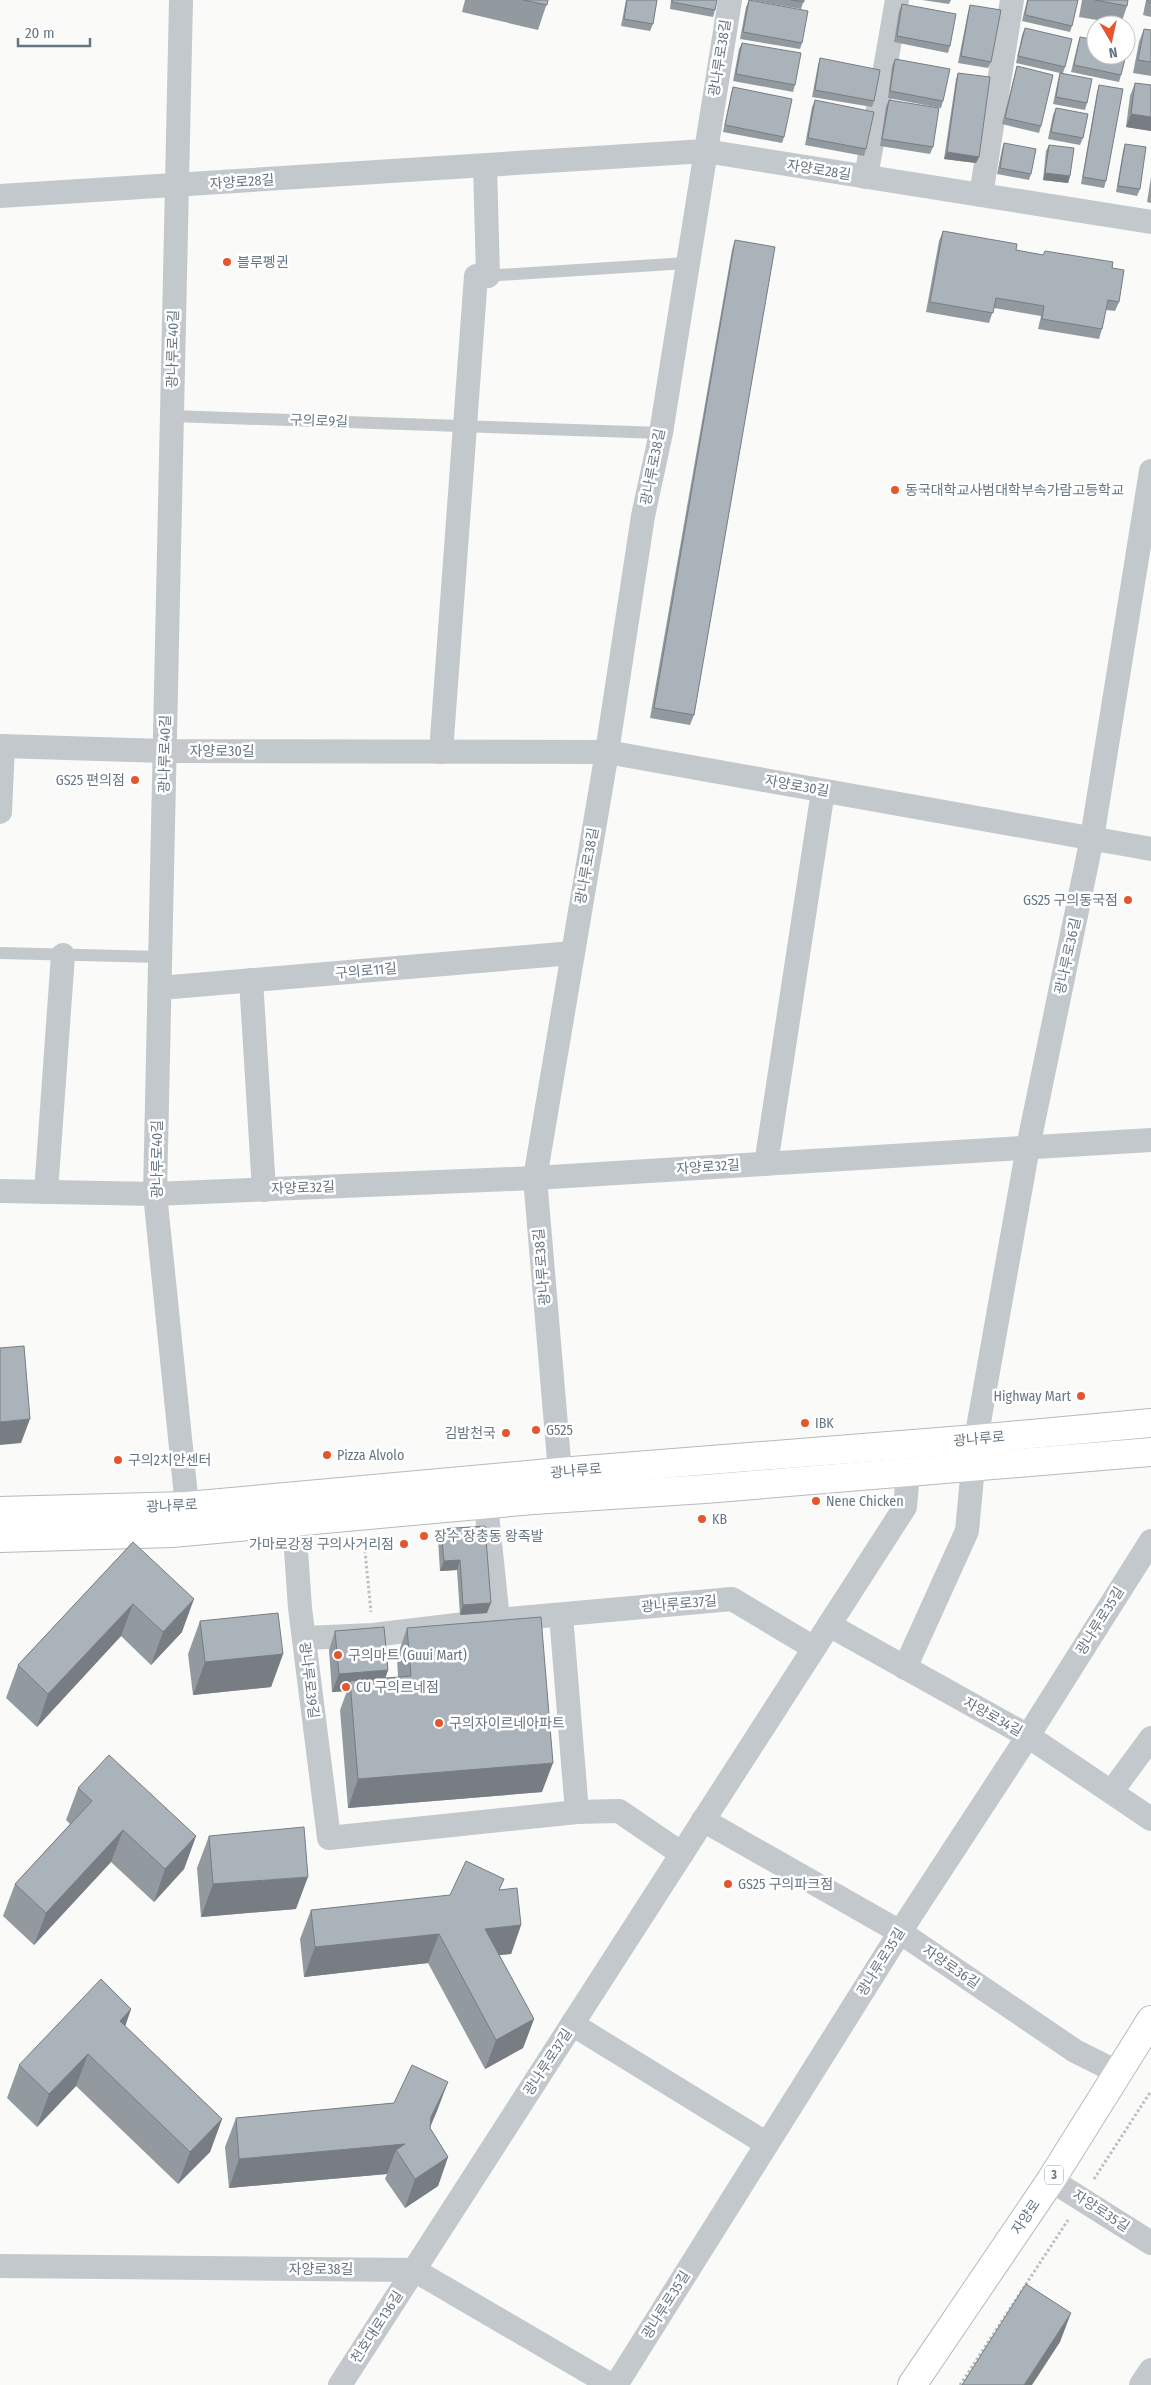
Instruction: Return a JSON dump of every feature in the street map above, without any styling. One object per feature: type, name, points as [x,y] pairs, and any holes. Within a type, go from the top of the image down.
[{"type":"main road","name":"광나루로","points":[[0,1511],[187,1506],[560,1472],[976,1440],[1151,1422]]},
{"type":"main road","name":"광나루로","points":[[0,1538],[172,1532],[486,1504],[908,1473],[1151,1452]]},
{"type":"main road","name":"자양로","points":[[912,2385],[1051,2180],[1151,2020]]},
{"type":"street","name":"광나루로40길","points":[[181,0],[155,1194],[187,1506]]},
{"type":"street","name":"광나루로38길","points":[[560,1472],[535,1178],[607,752],[643,516],[661,433],[730,0]]},
{"type":"street","points":[[866,177],[897,0]]},
{"type":"street","points":[[980,195],[1012,0]]},
{"type":"street","name":"자양로28길","points":[[0,196],[705,151],[1151,222]]},
{"type":"street","points":[[441,752],[465,427],[482,276],[485,166]]},
{"type":"street","name":"광나루로36길","points":[[976,1440],[1028,1147],[1092,838],[1151,471]]},
{"type":"street","name":"자양로30길","points":[[0,812],[2,746],[165,751],[607,752],[1151,849]]},
{"type":"street","points":[[766,1164],[823,790]]},
{"type":"street","name":"구의로11길","points":[[160,988],[573,953]]},
{"type":"street","points":[[46,1192],[63,955]]},
{"type":"street","name":"자양로32길","points":[[251,980],[264,1190]]},
{"type":"street","name":"자양로32길","points":[[0,1191],[155,1194],[535,1178],[1151,1140]]},
{"type":"street","name":"광나루로","points":[[905,1668],[967,1531],[973,1467]]},
{"type":"street","name":"광나루로37길","points":[[414,2270],[905,1507],[908,1473]]},
{"type":"street","points":[[486,1504],[498,1620]]},
{"type":"street","name":"광나루로39길","points":[[294,1522],[304,1638],[329,1838],[577,1812]]},
{"type":"street","name":"광나루로35길","points":[[616,2385],[900,1932],[1028,1736],[1151,1541]]},
{"type":"street","name":"광나루로37길","points":[[304,1638],[373,1635],[498,1620],[732,1599],[814,1648]]},
{"type":"street","points":[[561,1615],[577,1812],[619,1811],[682,1854]]},
{"type":"street","name":"자양로34길","points":[[829,1625],[1028,1736],[1151,1819]]},
{"type":"street","points":[[1112,1791],[1151,1738]]},
{"type":"street","name":"자양로36길","points":[[703,1820],[900,1932],[1076,2051],[1119,2074]]},
{"type":"street","points":[[572,2024],[767,2144]]},
{"type":"street","name":"자양로35길","points":[[1051,2180],[1151,2243]]},
{"type":"street","name":"자양로38길","points":[[0,2266],[414,2270],[611,2385]]},
{"type":"street","name":"천호대로136길","points":[[340,2385],[414,2270]]},
{"type":"street","points":[[1141,2385],[1151,2370]]},
{"type":"lane","points":[[482,276],[687,263]]},
{"type":"lane","name":"구의로9길","points":[[172,416],[661,433]]},
{"type":"lane","points":[[0,953],[160,957]]},
{"type":"path","points":[[363,1533],[373,1635]]},
{"type":"path","points":[[960,2385],[1151,2091]]},
{"type":"building","points":[[523,0],[548,0],[547,5]]},
{"type":"building","points":[[627,0],[657,0],[653,24],[624,19]]},
{"type":"building","points":[[672,0],[717,0],[715,10],[672,2]]},
{"type":"building","points":[[749,0],[808,11],[802,43],[743,32]]},
{"type":"building","points":[[1028,0],[1078,0],[1072,26],[1025,15]]},
{"type":"building","points":[[1095,0],[1128,0],[1127,6]]},
{"type":"building","points":[[902,4],[956,14],[950,46],[897,36]]},
{"type":"building","points":[[970,5],[1001,10],[991,62],[961,56]]},
{"type":"building","points":[[1025,28],[1072,39],[1065,67],[1018,56]]},
{"type":"building","points":[[1144,29],[1151,30],[1151,62],[1138,60]]},
{"type":"building","points":[[1080,37],[1086,38],[1086,65],[1124,65],[1121,75],[1074,65]]},
{"type":"building","points":[[742,43],[801,53],[795,85],[736,74]]},
{"type":"building","points":[[820,58],[880,70],[874,101],[815,90]]},
{"type":"building","points":[[895,59],[950,69],[943,101],[890,91]]},
{"type":"building","points":[[1017,66],[1053,75],[1041,126],[1005,118]]},
{"type":"building","points":[[958,73],[990,77],[979,157],[947,152]]},
{"type":"building","points":[[1060,73],[1092,79],[1087,103],[1056,97]]},
{"type":"building","points":[[1135,83],[1151,85],[1151,117],[1131,114]]},
{"type":"building","points":[[1099,85],[1123,89],[1106,181],[1083,177]]},
{"type":"building","points":[[733,87],[792,99],[784,137],[725,125]]},
{"type":"building","points":[[815,100],[874,112],[866,149],[808,138]]},
{"type":"building","points":[[889,100],[939,108],[933,147],[882,139]]},
{"type":"building","points":[[1056,108],[1088,114],[1083,138],[1051,132]]},
{"type":"building","points":[[1004,143],[1036,149],[1031,174],[1000,168]]},
{"type":"building","points":[[1125,144],[1146,147],[1140,189],[1118,186]]},
{"type":"building","points":[[1049,145],[1074,148],[1070,176],[1045,173]]},
{"type":"building","points":[[943,231],[1017,244],[1016,250],[1043,255],[1045,251],[1113,262],[1112,268],[1124,270],[1119,302],[1108,300],[1102,329],[1042,319],[1044,306],[996,298],[993,313],[930,302]]},
{"type":"building","points":[[735,240],[775,247],[694,715],[654,708]]},
{"type":"building","points":[[24,1346],[30,1419],[0,1422],[0,1348]]},
{"type":"building","points":[[485,1526],[491,1603],[463,1605],[460,1560],[444,1561],[441,1529]]},
{"type":"building","points":[[133,1542],[194,1599],[163,1632],[133,1604],[48,1694],[18,1665]]},
{"type":"building","points":[[278,1613],[283,1654],[205,1662],[200,1621]]},
{"type":"building","name":"구의자이르네아파트","points":[[541,1617],[553,1763],[358,1779],[350,1681],[411,1676],[407,1628]]},
{"type":"building","points":[[384,1627],[388,1670],[339,1674],[335,1631]]},
{"type":"building","points":[[109,1755],[196,1836],[165,1869],[123,1830],[46,1913],[15,1884],[92,1801],[78,1788]]},
{"type":"building","points":[[304,1827],[308,1877],[213,1884],[209,1836]]},
{"type":"building","points":[[466,1861],[504,1879],[499,1890],[517,1888],[521,1925],[485,1929],[534,2019],[496,2040],[439,1934],[315,1947],[311,1910],[450,1895]]},
{"type":"building","points":[[101,1979],[131,2009],[120,2021],[222,2119],[190,2152],[88,2054],[49,2094],[19,2065]]},
{"type":"building","points":[[412,2065],[448,2082],[431,2117],[430,2128],[448,2157],[415,2179],[396,2150],[405,2144],[239,2159],[236,2118],[394,2103]]},
{"type":"building","points":[[1026,2284],[1071,2313],[1024,2385],[962,2385]]},
{"type":"place","name":"블루펭귄","points":[[227,262]]},
{"type":"place","name":"동국대학교사범대학부속가람고등학교","points":[[895,490]]},
{"type":"place","name":"GS25 편의점","points":[[135,780]]},
{"type":"place","name":"GS25 구의동국점","points":[[1128,900]]},
{"type":"place","name":"Highway Mart","points":[[1081,1396]]},
{"type":"place","name":"IBK","points":[[805,1423]]},
{"type":"place","name":"G525","points":[[536,1430]]},
{"type":"place","name":"김밤천국","points":[[506,1433]]},
{"type":"place","name":"Pizza Alvolo","points":[[327,1455]]},
{"type":"place","name":"구의2치안센터","points":[[118,1460]]},
{"type":"place","name":"Nene Chicken","points":[[816,1501]]},
{"type":"place","name":"KB","points":[[702,1519]]},
{"type":"place","name":"장수 장충동 왕족발","points":[[424,1536]]},
{"type":"place","name":"가마로강정 구의사거리점","points":[[404,1544]]},
{"type":"place","name":"구의마트 (Guui Mart)","points":[[338,1655]]},
{"type":"place","name":"CU 구의르네점","points":[[346,1687]]},
{"type":"place","name":"구의자이르네아파트","points":[[439,1723]]},
{"type":"place","name":"GS25 구의파크점","points":[[728,1884]]}]
